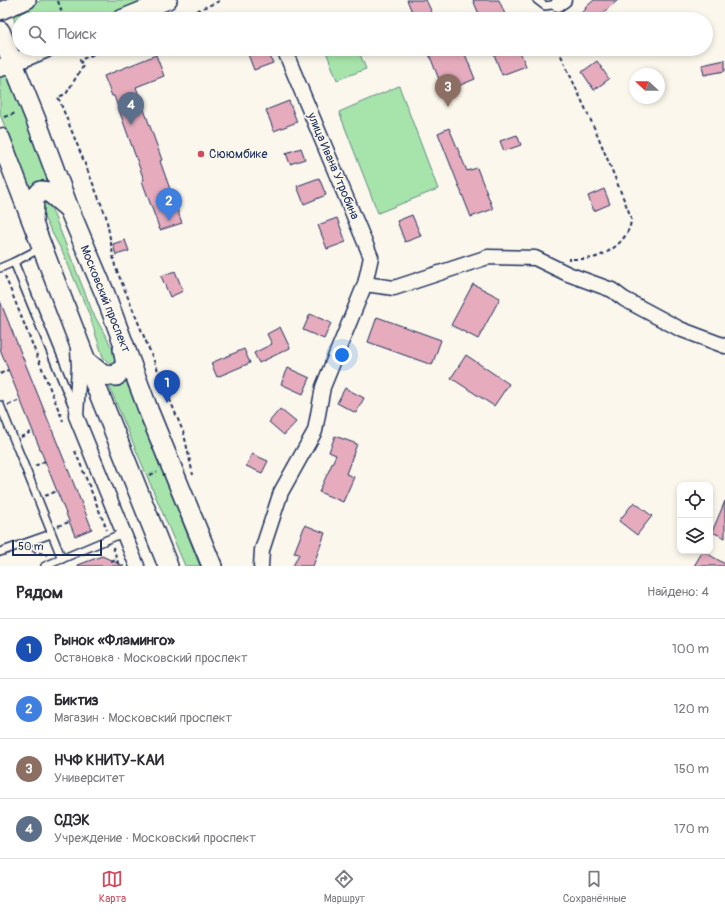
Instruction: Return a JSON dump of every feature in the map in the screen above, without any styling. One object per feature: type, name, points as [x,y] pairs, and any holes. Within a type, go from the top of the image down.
[{"type":"main road","name":"Московский проспект","points":[[0,31],[6,66],[69,209],[120,334],[149,412],[212,566]]},
{"type":"main road","points":[[0,138],[86,361],[168,566]]},
{"type":"main road","points":[[33,223],[34,199],[41,191],[48,192],[69,209]]},
{"type":"main road","points":[[86,361],[103,375],[116,376],[126,365],[120,334]]},
{"type":"street","points":[[0,11],[26,0]]},
{"type":"street","points":[[139,12],[168,0]]},
{"type":"street","points":[[6,66],[30,56]]},
{"type":"street","name":"улица Ивана Утробина","points":[[261,566],[262,550],[281,492],[315,431],[323,387],[365,284],[371,257],[287,56]]},
{"type":"street","points":[[365,284],[394,288],[488,257],[535,258],[568,274],[612,290],[624,300],[680,329],[725,346]]},
{"type":"street","points":[[77,335],[79,366],[76,416],[117,536],[138,566]]},
{"type":"lane","points":[[537,0],[544,6],[561,2]]},
{"type":"lane","points":[[1,267],[14,262],[42,247]]},
{"type":"lane","points":[[14,262],[76,416]]},
{"type":"lane","points":[[0,405],[62,559]]},
{"type":"lane","points":[[0,552],[51,534]]},
{"type":"lane","points":[[45,566],[117,536]]},
{"type":"path","points":[[194,12],[222,0]]},
{"type":"path","points":[[58,1],[62,12]]},
{"type":"path","points":[[89,56],[80,60],[83,66],[66,94],[58,97],[106,216],[115,266],[184,434],[193,476]]},
{"type":"path","points":[[561,56],[598,136],[631,217],[632,223],[629,231],[623,238],[607,252],[599,256],[584,259],[563,259]]},
{"type":"path","points":[[4,117],[17,112]]},
{"type":"path","points":[[1,267],[65,427]]},
{"type":"path","points":[[0,374],[8,370]]},
{"type":"path","points":[[74,448],[117,536],[116,558],[119,566]]},
{"type":"path","points":[[26,553],[33,551],[62,559]]},
{"type":"path","points":[[111,561],[116,558]]},
{"type":"green space","points":[[42,0],[155,0],[127,12],[14,12]]},
{"type":"green space","points":[[328,56],[361,56],[366,69],[337,80]]},
{"type":"green space","points":[[7,73],[51,186],[31,194],[0,114],[0,76]]},
{"type":"green space","points":[[399,86],[438,189],[378,213],[339,112]]},
{"type":"green space","points":[[46,202],[50,205],[93,313],[116,355],[117,360],[110,364],[103,357],[89,314],[64,255],[40,210],[42,203]]},
{"type":"green space","points":[[126,381],[200,566],[185,566],[109,386],[116,387]]},
{"type":"building","points":[[407,0],[426,0],[432,12],[412,12]]},
{"type":"building","points":[[473,0],[499,0],[504,12],[478,12]]},
{"type":"building","points":[[594,0],[618,0],[604,12],[582,12],[586,9],[585,8]]},
{"type":"building","points":[[156,56],[164,76],[136,87],[162,160],[160,161],[182,223],[160,230],[114,96],[112,96],[104,76]]},
{"type":"building","points":[[249,56],[270,56],[273,63],[254,70]]},
{"type":"building","points":[[430,56],[466,56],[475,79],[444,92]]},
{"type":"building","points":[[495,56],[522,56],[526,66],[502,75]]},
{"type":"building","points":[[725,60],[725,71],[704,75],[702,65]]},
{"type":"building","points":[[597,61],[609,79],[594,90],[582,72]]},
{"type":"building","points":[[289,101],[297,122],[274,131],[266,110]]},
{"type":"building","points":[[449,128],[467,171],[477,168],[493,209],[471,217],[438,133]]},
{"type":"building","points":[[517,135],[521,145],[504,151],[500,141]]},
{"type":"building","points":[[301,148],[305,159],[290,164],[286,153]]},
{"type":"building","points":[[319,178],[326,195],[304,204],[297,186]]},
{"type":"building","points":[[604,189],[610,204],[594,211],[588,196]]},
{"type":"building","points":[[412,215],[421,236],[405,242],[397,221]]},
{"type":"building","points":[[337,218],[346,242],[327,249],[318,225]]},
{"type":"building","points":[[125,240],[129,251],[116,255],[113,244]]},
{"type":"building","points":[[175,271],[183,291],[170,297],[161,276]]},
{"type":"building","points":[[473,284],[500,298],[478,339],[451,325]]},
{"type":"building","points":[[0,301],[92,529],[75,536],[0,349]]},
{"type":"building","points":[[310,314],[331,323],[324,339],[303,330]]},
{"type":"building","points":[[377,317],[441,340],[432,365],[368,342]]},
{"type":"building","points":[[280,327],[290,348],[259,363],[254,353],[272,344],[267,334]]},
{"type":"building","points":[[244,349],[250,363],[217,377],[211,363]]},
{"type":"building","points":[[466,355],[509,384],[494,406],[451,378]]},
{"type":"building","points":[[288,368],[310,378],[303,394],[281,384]]},
{"type":"building","points":[[345,388],[364,398],[356,413],[337,403]]},
{"type":"building","points":[[280,409],[296,422],[284,435],[269,422]]},
{"type":"building","points":[[335,436],[357,444],[346,474],[354,477],[343,502],[319,492],[336,455],[329,452]]},
{"type":"building","points":[[252,454],[268,461],[262,473],[246,466]]},
{"type":"building","points":[[725,501],[725,538],[713,532]]},
{"type":"building","points":[[634,502],[652,516],[637,535],[619,521]]},
{"type":"building","points":[[305,525],[325,533],[313,566],[293,566],[299,554],[294,553]]},
{"type":"building","points":[[701,554],[708,554],[725,564],[725,566],[694,566]]},
{"type":"building","points":[[102,556],[124,566],[78,566],[78,565]]},
{"type":"place","name":"НЧФ КНИТУ-КАИ","points":[[448,107]]},
{"type":"place","name":"СДЭК","points":[[131,125]]},
{"type":"place","name":"Сююмбике","points":[[201,154]]},
{"type":"place","name":"Биктиз","points":[[169,221]]},
{"type":"place","name":"Рынок «Фламинго»","points":[[167,403]]}]
